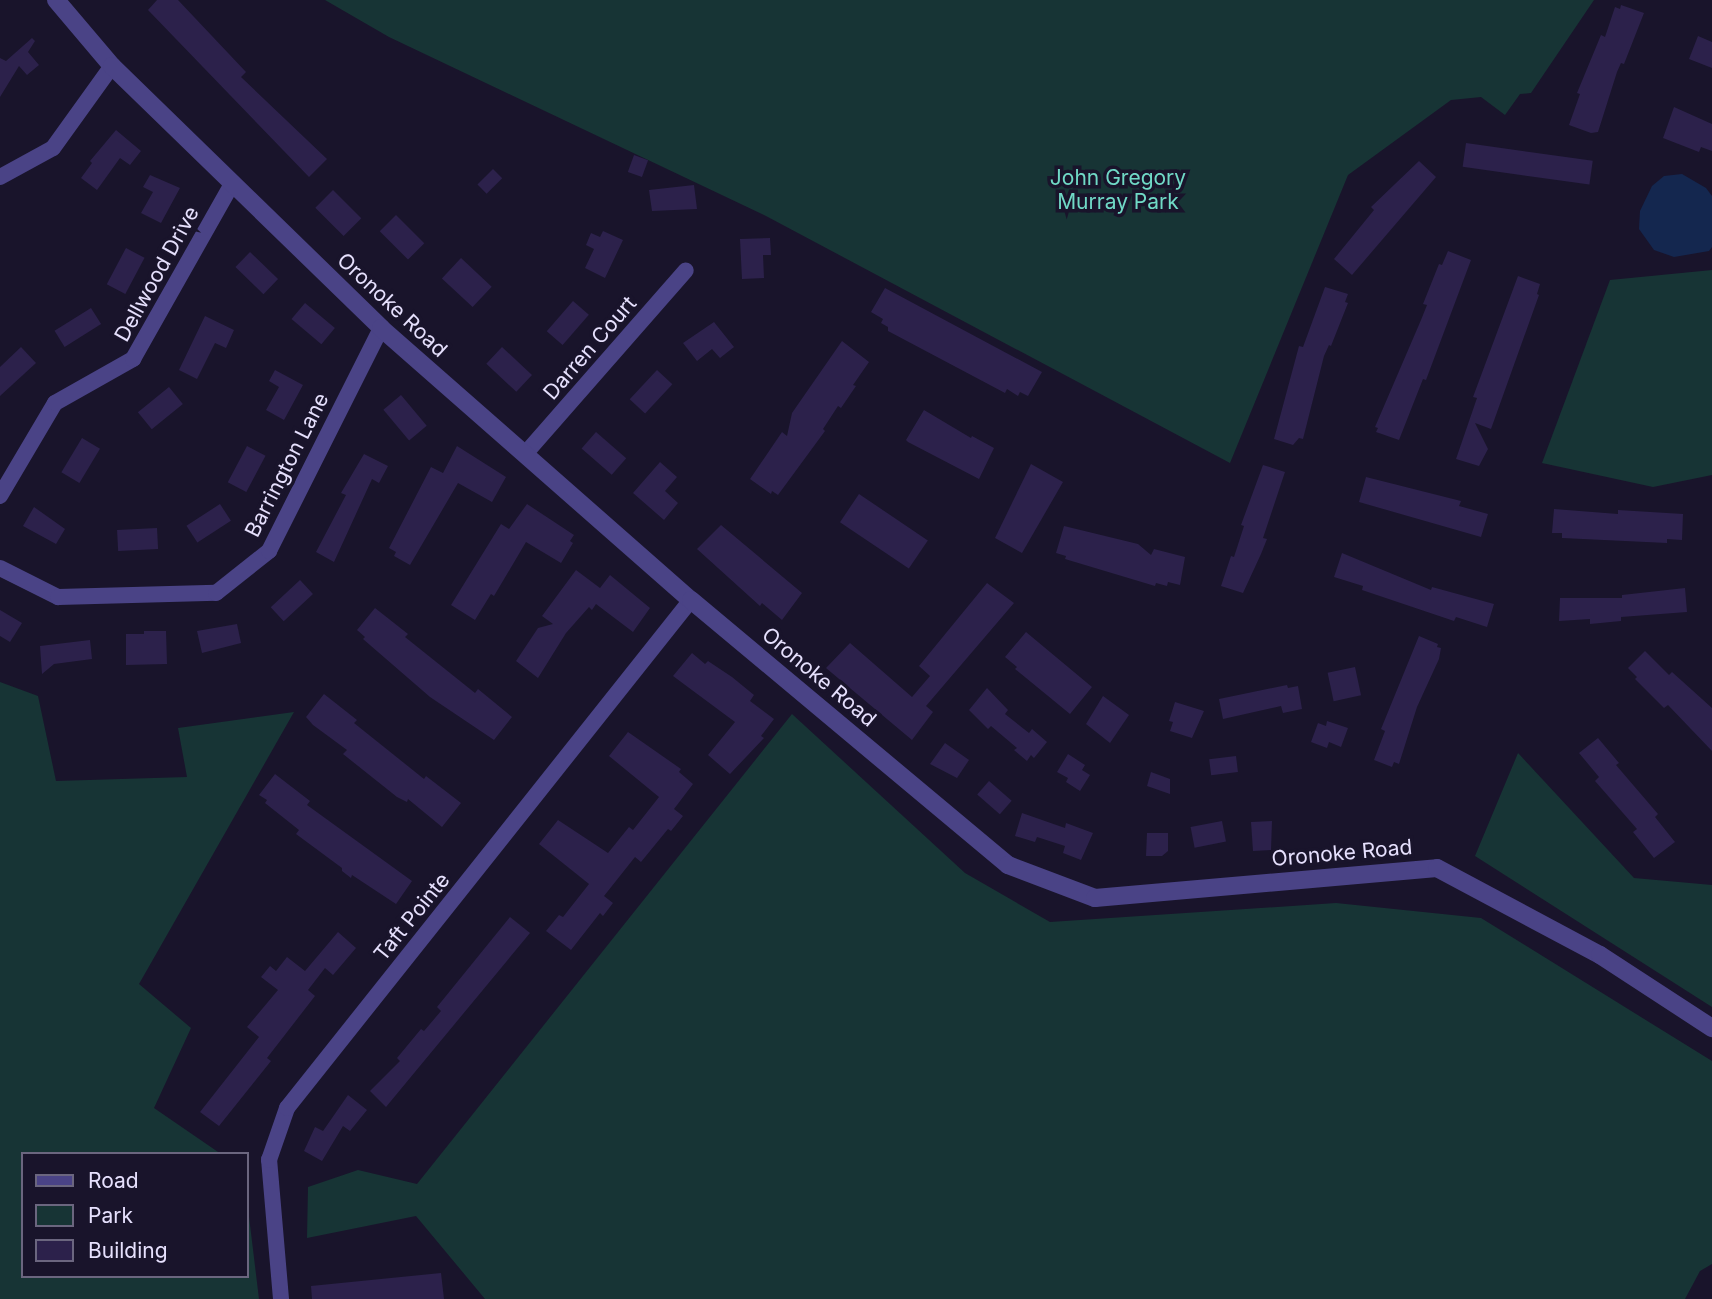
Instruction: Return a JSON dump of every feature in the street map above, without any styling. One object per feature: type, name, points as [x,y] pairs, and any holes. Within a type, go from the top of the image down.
[{"type":"street","name":"Oronoke Road","points":[[56,0],[112,66],[381,328],[691,600],[1008,865],[1096,898],[1437,867],[1600,955],[1712,1028]]},
{"type":"street","points":[[0,177],[53,148],[112,66]]},
{"type":"street","name":"Dellwood Drive","points":[[0,496],[55,403],[133,359],[232,184]]},
{"type":"street","name":"Darren Court","points":[[525,454],[686,270]]},
{"type":"street","name":"Barrington Lane","points":[[0,568],[58,597],[216,593],[269,551],[381,328]]},
{"type":"street","name":"Taft Pointe","points":[[281,1299],[270,1160],[287,1108],[691,600]]},
{"type":"green space","name":"John Gregory Murray Park","points":[[325,0],[1594,0],[1531,93],[1520,94],[1505,115],[1481,97],[1451,100],[1348,175],[1230,463],[766,216],[389,37]]},
{"type":"green space","points":[[1712,270],[1712,475],[1653,487],[1542,463],[1610,280]]},
{"type":"green space","points":[[0,682],[38,696],[56,781],[187,777],[178,728],[294,712],[139,984],[191,1028],[154,1108],[218,1152],[21,1152],[21,1278],[248,1278],[248,1208],[259,1299],[0,1299]]},
{"type":"green space","points":[[792,714],[965,873],[1050,922],[1336,903],[1481,918],[1712,1061],[1712,1264],[1700,1271],[1685,1299],[485,1299],[416,1216],[307,1238],[308,1187],[358,1170],[417,1184]]},
{"type":"green space","points":[[1518,753],[1634,878],[1712,885],[1712,1007],[1475,856]]},
{"type":"water","points":[[1682,174],[1706,188],[1712,196],[1712,247],[1709,251],[1674,257],[1654,250],[1639,229],[1640,211],[1652,186],[1664,176]]},
{"type":"building","points":[[157,0],[178,0],[246,72],[241,77],[327,159],[309,177],[148,10]]},
{"type":"building","points":[[1621,5],[1644,13],[1624,64],[1621,63],[1617,72],[1598,132],[1591,133],[1569,125],[1580,94],[1577,93],[1601,35],[1605,37],[1615,7],[1620,9]]},
{"type":"building","points":[[1698,36],[1712,42],[1712,68],[1689,59]]},
{"type":"building","points":[[32,38],[35,41],[28,52],[39,65],[27,75],[19,66],[0,97],[0,58],[6,61]]},
{"type":"building","points":[[1674,107],[1712,124],[1712,151],[1701,147],[1699,152],[1663,138]]},
{"type":"building","points":[[116,130],[141,151],[130,165],[120,158],[97,190],[81,178],[92,163],[90,161]]},
{"type":"building","points":[[1466,143],[1593,161],[1589,185],[1463,167]]},
{"type":"building","points":[[634,155],[648,160],[642,177],[628,172]]},
{"type":"building","points":[[1419,161],[1436,177],[1352,275],[1334,259],[1374,210],[1371,207]]},
{"type":"building","points":[[493,169],[502,178],[487,194],[477,185]]},
{"type":"building","points":[[150,175],[180,188],[161,223],[141,213],[153,192],[143,187]]},
{"type":"building","points":[[694,185],[697,209],[652,211],[649,190]]},
{"type":"building","points":[[333,190],[361,218],[344,236],[315,208]]},
{"type":"building","points":[[396,215],[424,243],[408,260],[380,231]]},
{"type":"building","points":[[603,231],[623,240],[605,278],[585,268],[594,249],[586,245],[591,233],[600,237]]},
{"type":"building","points":[[770,238],[771,255],[763,255],[764,278],[742,279],[740,239]]},
{"type":"building","points":[[126,248],[145,258],[125,294],[107,284]]},
{"type":"building","points":[[1448,251],[1471,260],[1426,380],[1423,379],[1399,440],[1376,432],[1378,428],[1375,427],[1427,305],[1423,304],[1439,264],[1442,265]]},
{"type":"building","points":[[250,252],[278,279],[263,294],[235,267]]},
{"type":"building","points":[[461,258],[492,287],[473,307],[442,278]]},
{"type":"building","points":[[1518,276],[1540,284],[1539,295],[1491,429],[1475,423],[1488,449],[1479,466],[1456,459],[1477,398],[1473,397]]},
{"type":"building","points":[[1325,287],[1348,294],[1345,302],[1348,303],[1331,346],[1329,345],[1324,356],[1303,439],[1299,438],[1293,445],[1274,439],[1299,346],[1303,347]]},
{"type":"building","points":[[885,288],[1042,372],[1028,396],[1020,392],[1018,396],[1007,389],[1005,393],[888,331],[888,327],[881,323],[883,319],[871,312]]},
{"type":"building","points":[[573,301],[589,315],[563,345],[547,331]]},
{"type":"building","points":[[305,303],[335,328],[321,344],[292,319]]},
{"type":"building","points":[[91,308],[101,324],[65,347],[55,331]]},
{"type":"building","points":[[205,316],[234,330],[226,348],[215,343],[197,379],[179,370]]},
{"type":"building","points":[[714,322],[734,347],[720,358],[712,349],[697,361],[683,343]]},
{"type":"building","points":[[842,341],[869,362],[841,408],[838,406],[823,429],[825,431],[778,495],[772,491],[771,494],[750,479],[782,432],[787,436],[792,413]]},
{"type":"building","points":[[21,347],[36,363],[0,396],[0,367]]},
{"type":"building","points":[[502,347],[532,375],[516,392],[486,364]]},
{"type":"building","points":[[275,370],[303,385],[284,420],[266,410],[279,387],[269,381]]},
{"type":"building","points":[[657,370],[672,384],[645,414],[630,399]]},
{"type":"building","points":[[169,387],[183,404],[152,429],[138,412]]},
{"type":"building","points":[[401,395],[427,426],[409,440],[383,410]]},
{"type":"building","points":[[924,410],[971,438],[972,436],[994,448],[979,479],[906,440]]},
{"type":"building","points":[[596,432],[626,458],[612,475],[582,449]]},
{"type":"building","points":[[82,438],[100,449],[79,483],[61,472]]},
{"type":"building","points":[[247,446],[266,456],[246,492],[228,482]]},
{"type":"building","points":[[457,446],[506,477],[492,502],[458,483],[410,565],[394,556],[396,552],[389,548],[431,467],[443,473]]},
{"type":"building","points":[[364,454],[388,466],[379,483],[372,479],[334,562],[316,552],[346,495],[341,493]]},
{"type":"building","points":[[660,462],[677,477],[665,491],[678,503],[664,520],[633,493]]},
{"type":"building","points":[[1031,464],[1063,482],[1022,553],[995,538]]},
{"type":"building","points":[[1263,465],[1285,472],[1263,538],[1267,539],[1243,593],[1221,586],[1231,556],[1234,557],[1244,526],[1241,525]]},
{"type":"building","points":[[1366,477],[1461,501],[1459,506],[1488,514],[1481,537],[1359,502]]},
{"type":"building","points":[[859,494],[928,540],[909,569],[840,522]]},
{"type":"building","points":[[220,504],[231,521],[197,543],[186,526]]},
{"type":"building","points":[[527,504],[574,535],[570,541],[573,543],[561,563],[526,542],[494,596],[491,594],[475,620],[451,605],[501,524],[509,529]]},
{"type":"building","points":[[34,507],[65,529],[56,544],[23,526]]},
{"type":"building","points":[[1554,509],[1618,514],[1618,510],[1683,514],[1682,540],[1667,539],[1667,543],[1562,538],[1562,533],[1552,533]]},
{"type":"building","points":[[721,525],[802,593],[782,620],[762,603],[760,606],[697,549]]},
{"type":"building","points":[[1064,526],[1138,544],[1151,555],[1154,549],[1185,557],[1180,585],[1168,582],[1167,586],[1156,583],[1155,586],[1065,559],[1066,556],[1056,553]]},
{"type":"building","points":[[157,528],[158,549],[118,551],[117,530]]},
{"type":"building","points":[[1342,553],[1431,590],[1432,587],[1494,604],[1487,627],[1456,617],[1454,621],[1362,590],[1363,586],[1334,577]]},
{"type":"building","points":[[576,570],[600,588],[610,575],[650,608],[633,632],[596,604],[592,610],[589,607],[566,633],[538,678],[516,661],[538,628],[553,624],[542,616]]},
{"type":"building","points":[[300,580],[313,594],[284,621],[271,607]]},
{"type":"building","points":[[987,583],[1014,603],[926,706],[933,712],[912,740],[826,668],[850,643],[912,697],[930,676],[919,666]]},
{"type":"building","points":[[1685,588],[1687,612],[1621,617],[1621,621],[1590,624],[1590,619],[1559,621],[1560,598],[1622,598],[1622,595]]},
{"type":"building","points":[[375,608],[408,634],[405,637],[475,693],[478,689],[512,717],[494,740],[430,697],[363,639],[365,637],[357,630]]},
{"type":"building","points":[[0,610],[22,623],[10,642],[0,636]]},
{"type":"building","points":[[237,624],[241,643],[202,653],[197,631]]},
{"type":"building","points":[[144,631],[166,631],[167,664],[126,665],[126,634],[144,634]]},
{"type":"building","points":[[1026,632],[1092,687],[1070,714],[1015,669],[1017,667],[1005,657]]},
{"type":"building","points":[[1419,636],[1438,644],[1437,647],[1441,648],[1439,659],[1417,707],[1399,764],[1394,762],[1392,767],[1374,760],[1385,731],[1381,729]]},
{"type":"building","points":[[90,640],[92,659],[54,664],[42,674],[40,646]]},
{"type":"building","points":[[1645,651],[1669,675],[1672,672],[1712,708],[1712,751],[1668,705],[1664,708],[1635,679],[1637,677],[1628,668]]},
{"type":"building","points":[[692,653],[705,664],[708,661],[732,677],[754,695],[750,701],[774,719],[761,736],[764,738],[730,774],[708,755],[735,722],[673,676]]},
{"type":"building","points":[[1355,667],[1361,695],[1334,701],[1328,673]]},
{"type":"building","points":[[1287,685],[1288,688],[1298,686],[1302,709],[1283,713],[1281,706],[1223,719],[1219,699]]},
{"type":"building","points":[[987,688],[1008,710],[1005,714],[1029,733],[1032,729],[1047,742],[1034,758],[1031,755],[1027,761],[1014,750],[1017,748],[991,726],[988,729],[969,710]]},
{"type":"building","points":[[324,694],[357,720],[354,723],[424,779],[426,776],[461,803],[442,827],[408,799],[407,802],[397,797],[343,754],[347,750],[313,725],[306,717]]},
{"type":"building","points":[[1103,696],[1129,715],[1110,743],[1086,724]]},
{"type":"building","points":[[1175,702],[1204,711],[1192,738],[1170,731],[1173,722],[1169,721]]},
{"type":"building","points":[[1327,721],[1348,728],[1341,747],[1329,742],[1327,748],[1311,742],[1318,723],[1326,726]]},
{"type":"building","points":[[628,732],[681,769],[679,772],[693,784],[674,809],[683,816],[671,831],[668,829],[641,862],[635,857],[604,896],[613,903],[603,916],[600,913],[571,950],[546,931],[559,915],[563,917],[589,884],[539,844],[558,820],[608,853],[629,827],[633,830],[659,797],[609,756]]},
{"type":"building","points":[[1598,738],[1619,763],[1616,765],[1658,814],[1655,817],[1675,842],[1654,858],[1633,832],[1637,829],[1595,781],[1599,777],[1579,753]]},
{"type":"building","points":[[945,743],[969,760],[957,778],[930,764]]},
{"type":"building","points":[[1068,754],[1085,765],[1082,770],[1090,775],[1080,791],[1066,782],[1068,778],[1057,772]]},
{"type":"building","points":[[1236,756],[1238,772],[1211,775],[1209,759]]},
{"type":"building","points":[[1151,772],[1170,779],[1170,794],[1147,786]]},
{"type":"building","points":[[275,774],[310,801],[307,805],[412,881],[396,904],[352,875],[351,878],[342,868],[296,834],[299,830],[265,803],[267,800],[259,795]]},
{"type":"building","points":[[989,781],[1012,801],[1000,814],[977,795]]},
{"type":"building","points":[[1022,813],[1065,828],[1066,823],[1093,833],[1081,860],[1063,853],[1065,846],[1037,837],[1035,842],[1015,836]]},
{"type":"building","points":[[1222,821],[1226,842],[1195,848],[1191,827]]},
{"type":"building","points":[[1272,821],[1271,850],[1253,851],[1251,822]]},
{"type":"building","points":[[1147,833],[1168,833],[1168,851],[1162,856],[1146,856]]},
{"type":"building","points":[[510,917],[530,933],[386,1107],[370,1091],[400,1061],[397,1058],[421,1029],[424,1031],[441,1011],[437,1007]]},
{"type":"building","points":[[338,932],[356,948],[333,975],[325,968],[308,990],[315,996],[267,1058],[271,1061],[219,1126],[200,1112],[259,1037],[247,1027],[278,990],[261,977],[270,966],[276,971],[287,957],[305,971]]},
{"type":"building","points":[[348,1095],[367,1110],[350,1131],[343,1126],[322,1161],[304,1151],[315,1127],[323,1131]]},
{"type":"building","points":[[441,1273],[444,1299],[312,1299],[311,1286]]}]
